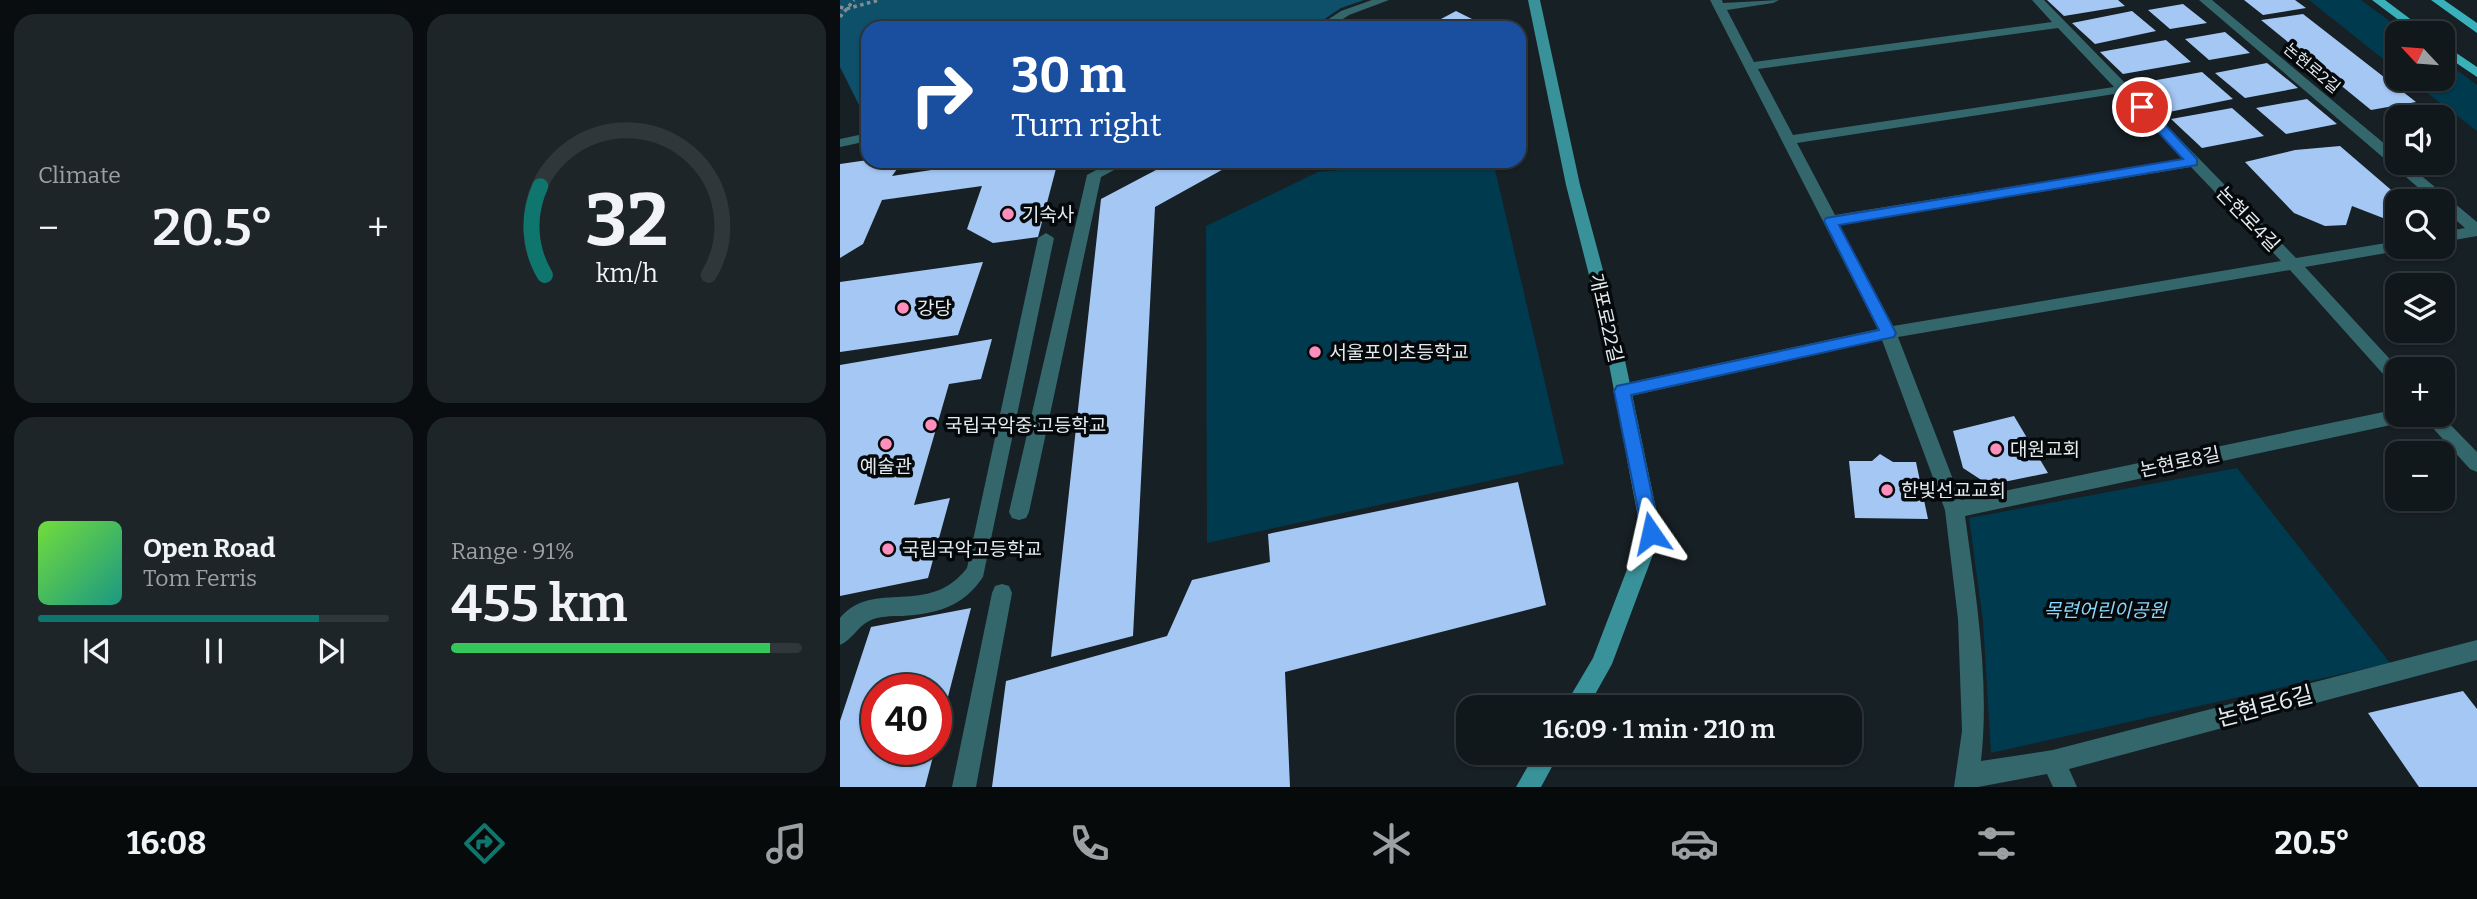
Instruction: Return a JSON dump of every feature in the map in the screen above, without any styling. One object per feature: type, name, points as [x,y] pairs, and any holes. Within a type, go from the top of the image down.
[{"type":"main road","points":[[2378,0],[2407,21]]},
{"type":"main road","points":[[2437,0],[2477,29]]},
{"type":"main road","points":[[2455,0],[2477,16]]},
{"type":"main road","points":[[2455,57],[2477,73]]},
{"type":"street","points":[[1332,21],[1345,13],[1383,0]]},
{"type":"street","name":"개포로22길","points":[[1534,0],[1573,185],[1609,322],[1651,533],[1601,664],[1582,695]]},
{"type":"street","points":[[1773,0],[1718,4],[1888,333],[1955,510],[1968,619],[1973,731],[1967,781]]},
{"type":"street","name":"논현로4길","points":[[2038,0],[2295,266],[2385,365]]},
{"type":"street","name":"논현로2길","points":[[2204,0],[2385,152]]},
{"type":"street","points":[[1752,66],[2062,24]]},
{"type":"street","points":[[1787,140],[2125,89]]},
{"type":"street","points":[[840,143],[861,138]]},
{"type":"street","points":[[1831,221],[2192,162]]},
{"type":"street","points":[[1019,512],[1094,175],[1109,168]]},
{"type":"street","name":"논현로2길","points":[[2412,175],[2477,230]]},
{"type":"street","points":[[2455,235],[2477,230]]},
{"type":"street","points":[[840,635],[847,623],[861,612],[942,601],[954,595],[976,571],[1046,238]]},
{"type":"street","points":[[1622,391],[1888,333],[2295,266],[2385,249]]},
{"type":"street","name":"논현로8길","points":[[1955,510],[2385,419]]},
{"type":"street","points":[[2442,427],[2477,464]]},
{"type":"street","points":[[964,787],[1002,593]]},
{"type":"street","name":"논현로6길","points":[[1967,781],[2053,762],[2477,650]]},
{"type":"street","points":[[2053,762],[2065,787]]},
{"type":"street","points":[[1528,787],[1541,765]]},
{"type":"path","points":[[840,17],[854,0]]},
{"type":"path","points":[[840,7],[846,9],[879,0]]},
{"type":"green space","points":[[2309,0],[2361,0],[2390,21],[2385,21],[2385,60]]},
{"type":"green space","points":[[2455,69],[2477,85],[2477,131],[2455,114],[2455,105],[2443,105],[2425,91],[2455,91]]},
{"type":"green space","points":[[1366,168],[1495,168],[1564,464],[1207,543],[1206,226],[1318,172]]},
{"type":"green space","name":"목련어린이공원","points":[[2237,468],[2390,663],[1991,753],[1983,621],[1969,518]]},
{"type":"shaded area","points":[[840,0],[1364,0],[1341,8],[1322,21],[861,21],[861,109],[840,67]]},
{"type":"building","points":[[2047,0],[2118,0],[2125,6],[2064,16]]},
{"type":"building","points":[[2244,0],[2295,0],[2306,8],[2263,15]]},
{"type":"building","points":[[2183,4],[2207,23],[2170,29],[2148,10]]},
{"type":"building","points":[[1456,11],[1476,21],[1437,21]]},
{"type":"building","points":[[2132,11],[2156,31],[2095,44],[2072,23]]},
{"type":"building","points":[[2303,14],[2385,78],[2385,91],[2402,91],[2416,102],[2385,105],[2385,108],[2371,110],[2261,20]]},
{"type":"building","points":[[2225,32],[2250,53],[2209,60],[2185,39]]},
{"type":"building","points":[[2166,40],[2191,62],[2123,74],[2100,52]]},
{"type":"building","points":[[2267,63],[2298,88],[2245,98],[2215,73]]},
{"type":"building","points":[[2202,72],[2233,99],[2164,113],[2134,84]]},
{"type":"building","points":[[2307,99],[2337,124],[2286,134],[2256,108]]},
{"type":"building","points":[[2232,108],[2264,136],[2202,148],[2171,119]]},
{"type":"building","points":[[2340,146],[2390,189],[2385,189],[2383,218],[2352,206],[2346,225],[2325,226],[2294,213],[2245,162],[2295,150]]},
{"type":"building","name":"기숙사","points":[[861,161],[861,168],[895,168],[892,176],[944,168],[1056,168],[1038,237],[993,243],[967,229],[982,186],[882,200],[863,244],[840,258],[840,164]]},
{"type":"building","points":[[1160,168],[1225,168],[1155,207],[1133,636],[1051,657],[1101,199]]},
{"type":"building","name":"강당","points":[[983,262],[958,335],[840,352],[840,282]]},
{"type":"building","name":"예술관","points":[[992,339],[981,379],[949,384],[914,505],[950,498],[928,578],[840,596],[840,365]]},
{"type":"building","name":"대원교회","points":[[2014,416],[2048,473],[1989,485],[1963,468],[1953,431]]},
{"type":"building","name":"한빛선교교회","points":[[1880,454],[1893,462],[1916,462],[1928,519],[1855,518],[1849,461],[1872,461]]},
{"type":"building","points":[[1518,482],[1546,605],[1285,672],[1290,787],[992,787],[1006,681],[1167,636],[1192,580],[1270,562],[1268,534]]},
{"type":"building","points":[[971,608],[952,681],[952,674],[861,674],[861,765],[931,765],[925,787],[840,787],[840,721],[871,627]]},
{"type":"building","points":[[2463,691],[2477,709],[2477,787],[2419,787],[2368,713]]},
{"type":"place","name":"기숙사","points":[[1008,214]]},
{"type":"place","name":"강당","points":[[903,308]]},
{"type":"place","name":"서울포이초등학교","points":[[1315,352]]},
{"type":"place","name":"국립국악중·고등학교","points":[[931,425]]},
{"type":"place","name":"예술관","points":[[886,444]]},
{"type":"place","name":"대원교회","points":[[1996,449]]},
{"type":"place","name":"한빛선교교회","points":[[1887,490]]},
{"type":"place","name":"국립국악고등학교","points":[[888,549]]},
{"type":"route","points":[[1651,533],[1622,391],[1888,333],[1831,221],[2192,162],[2142,107]]}]
